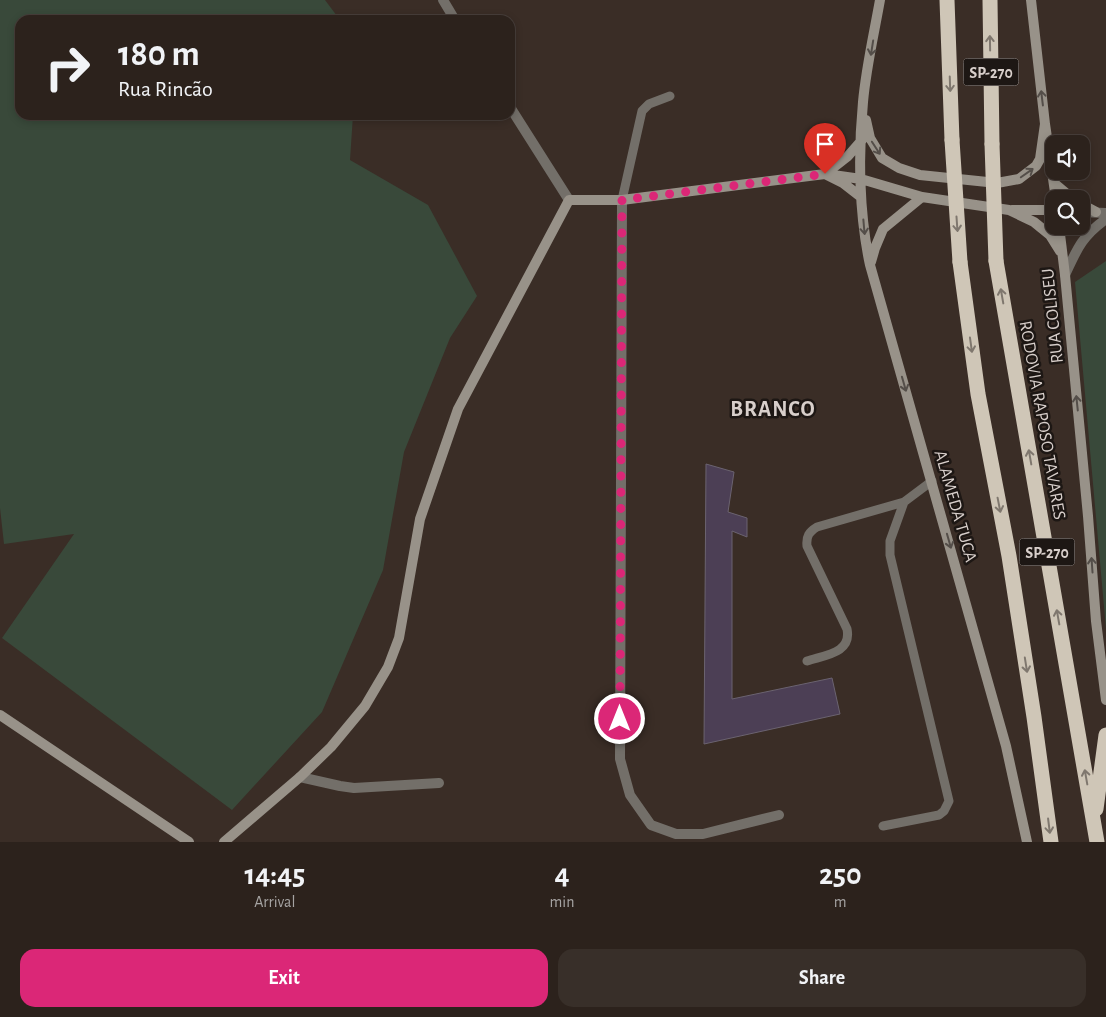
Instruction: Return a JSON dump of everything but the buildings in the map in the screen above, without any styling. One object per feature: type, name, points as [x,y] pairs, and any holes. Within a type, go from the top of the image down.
[{"type":"highway","name":"SP-270","points":[[947,0],[952,140],[960,262],[978,394],[1009,556],[1051,842]]},
{"type":"highway","name":"RODOVIA RAPOSO TAVARES","points":[[990,0],[996,261],[1097,842]]},
{"type":"highway","points":[[1094,823],[1106,735]]},
{"type":"street","points":[[443,0],[452,15]]},
{"type":"street","name":"ALAMEDA TUCA","points":[[880,0],[863,102],[861,196],[865,240],[870,265],[1006,746],[1027,842]]},
{"type":"street","points":[[1031,0],[1045,124],[1055,190]]},
{"type":"street","points":[[863,102],[870,138],[882,158],[899,168],[920,175],[934,177],[997,183],[1019,178],[1036,166],[1040,159],[1045,124]]},
{"type":"street","points":[[515,115],[569,200]]},
{"type":"street","points":[[825,174],[848,156],[862,140]]},
{"type":"street","points":[[825,174],[842,182],[861,196]]},
{"type":"street","points":[[569,200],[622,200],[825,174],[861,179],[922,197],[1009,210],[1045,210]]},
{"type":"street","points":[[1054,183],[1062,190]]},
{"type":"street","points":[[870,265],[874,248],[883,229],[922,197]]},
{"type":"street","points":[[224,842],[300,777],[331,746],[364,706],[388,667],[399,638],[420,519],[458,409],[569,200]]},
{"type":"street","points":[[622,200],[620,759],[630,795],[651,825],[676,834],[703,834],[779,815]]},
{"type":"street","points":[[1009,210],[1034,222],[1050,235],[1062,254]]},
{"type":"street","points":[[1065,275],[1081,241],[1093,228],[1106,219]]},
{"type":"street","name":"RUA COLISEU","points":[[1060,235],[1088,516],[1096,621],[1106,700]]},
{"type":"street","points":[[0,715],[189,842]]},
{"type":"street","points":[[300,777],[354,788],[439,784]]},
{"type":"lane","points":[[622,200],[642,111],[649,104],[670,96]]},
{"type":"lane","points":[[807,661],[837,652],[847,643],[849,636],[807,546],[806,538],[810,532],[817,527],[904,502],[932,481]]},
{"type":"lane","points":[[883,826],[939,815],[944,811],[949,801],[890,555],[890,541],[904,502]]},
{"type":"green space","points":[[0,0],[325,0],[336,15],[15,15],[15,120],[353,120],[350,160],[428,205],[477,296],[450,338],[404,452],[383,570],[322,712],[232,810],[2,638],[74,534],[4,544],[0,508]]},
{"type":"green space","points":[[1106,261],[1106,629],[1075,282]]},
{"type":"district","name":"BRANCO","points":[[773,408]]},
{"type":"route","points":[[620,719],[622,200],[825,174]]}]
